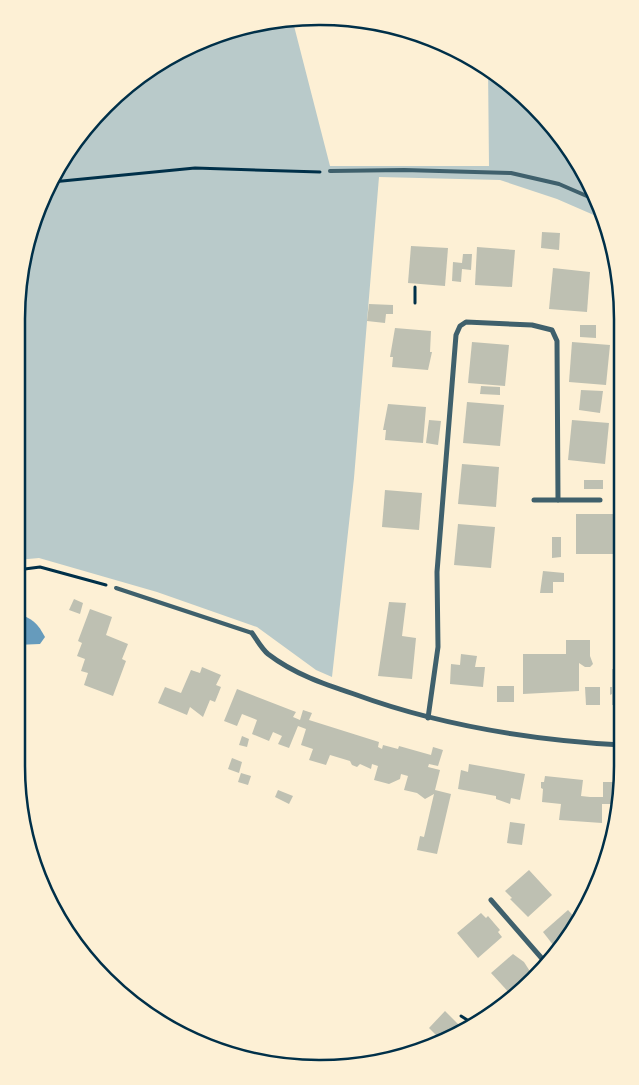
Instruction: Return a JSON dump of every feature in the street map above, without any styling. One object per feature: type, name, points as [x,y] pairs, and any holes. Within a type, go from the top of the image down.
[{"type":"street","points":[[428,718],[438,647],[437,572],[456,335],[460,326],[466,322],[532,325],[552,330],[557,341],[558,500]]},
{"type":"street","points":[[534,500],[600,500]]},
{"type":"street","points":[[252,633],[267,653],[311,679],[428,718],[508,735],[568,742],[614,745]]},
{"type":"street","points":[[491,900],[542,959]]},
{"type":"lane","points":[[330,171],[404,170],[511,173],[559,184],[587,196]]},
{"type":"lane","points":[[116,588],[252,633]]},
{"type":"path","points":[[59,181],[195,168],[249,168],[307,173],[330,171]]},
{"type":"path","points":[[414,303],[415,286]]},
{"type":"path","points":[[25,569],[40,567],[116,588]]},
{"type":"path","points":[[461,1016],[468,1020]]},
{"type":"shaded area","points":[[294,27],[330,166],[489,166],[488,79],[514,98],[541,125],[575,172],[595,215],[557,199],[500,180],[379,177],[354,478],[332,677],[316,670],[257,627],[157,592],[39,558],[25,559],[25,320],[31,262],[47,207],[64,172],[98,125],[125,98],[172,64],[207,47],[243,35]]},
{"type":"water","points":[[25,617],[40,628],[45,637],[40,644],[25,645]]},
{"type":"building","points":[[542,232],[560,233],[559,250],[541,248]]},
{"type":"building","points":[[411,246],[448,248],[445,286],[408,283]]},
{"type":"building","points":[[477,247],[515,250],[512,287],[475,285]]},
{"type":"building","points":[[463,254],[472,254],[471,270],[462,269],[461,282],[452,281],[453,262],[462,263]]},
{"type":"building","points":[[553,268],[590,272],[587,312],[549,309]]},
{"type":"building","points":[[369,304],[393,305],[393,314],[386,314],[385,323],[367,321]]},
{"type":"building","points":[[580,325],[596,325],[596,338],[580,337]]},
{"type":"building","points":[[395,328],[431,331],[430,352],[432,352],[428,370],[392,367],[393,357],[390,357]]},
{"type":"building","points":[[472,342],[509,345],[505,386],[468,383]]},
{"type":"building","points":[[572,342],[610,345],[606,385],[569,382]]},
{"type":"building","points":[[481,386],[500,387],[500,395],[480,394]]},
{"type":"building","points":[[581,390],[603,391],[600,413],[579,410]]},
{"type":"building","points":[[467,402],[504,405],[500,446],[463,443]]},
{"type":"building","points":[[388,404],[426,407],[423,443],[385,440],[386,430],[383,430]]},
{"type":"building","points":[[429,420],[441,421],[438,445],[426,443]]},
{"type":"building","points":[[572,420],[609,423],[605,464],[568,460]]},
{"type":"building","points":[[462,464],[499,467],[496,507],[458,504]]},
{"type":"building","points":[[584,480],[603,480],[603,489],[584,489]]},
{"type":"building","points":[[385,490],[422,493],[419,530],[382,527]]},
{"type":"building","points":[[576,514],[614,514],[614,554],[576,554]]},
{"type":"building","points":[[458,524],[495,527],[491,568],[454,565]]},
{"type":"building","points":[[552,537],[561,537],[561,557],[552,558]]},
{"type":"building","points":[[543,571],[564,573],[564,582],[553,582],[553,593],[540,593]]},
{"type":"building","points":[[74,599],[83,603],[80,614],[69,610]]},
{"type":"building","points":[[389,602],[406,603],[402,636],[416,638],[412,679],[378,676]]},
{"type":"building","points":[[90,609],[112,617],[106,635],[128,644],[122,659],[126,661],[113,696],[84,685],[88,673],[81,671],[85,659],[77,656],[82,643],[78,641]]},
{"type":"building","points":[[566,640],[590,640],[590,656],[593,664],[590,667],[585,667],[579,663],[579,691],[523,694],[523,654],[566,654]]},
{"type":"building","points":[[461,654],[477,656],[475,667],[485,667],[483,687],[450,684],[451,664],[460,665]]},
{"type":"building","points":[[202,667],[221,675],[216,685],[221,687],[215,702],[210,700],[203,717],[190,707],[187,715],[158,703],[165,687],[181,693],[191,670],[200,673]]},
{"type":"building","points":[[612,669],[614,669],[614,705],[612,705],[612,694],[610,695],[610,687],[612,687]]},
{"type":"building","points":[[497,686],[514,686],[514,702],[497,702]]},
{"type":"building","points":[[585,687],[600,687],[600,705],[586,705]]},
{"type":"building","points":[[237,689],[296,712],[293,717],[300,720],[303,710],[312,713],[309,720],[379,742],[378,747],[382,749],[383,745],[398,749],[399,746],[431,755],[433,747],[443,750],[438,766],[429,764],[428,767],[440,770],[435,790],[451,794],[437,854],[417,850],[420,836],[424,837],[434,794],[425,799],[417,793],[404,790],[408,776],[401,774],[400,779],[389,784],[374,780],[378,766],[372,764],[371,769],[360,764],[357,767],[352,765],[350,761],[330,755],[326,765],[309,760],[313,749],[301,745],[306,729],[298,726],[289,748],[278,744],[282,736],[273,732],[269,741],[252,734],[257,720],[242,714],[237,726],[224,721]]},
{"type":"building","points":[[242,736],[249,739],[247,747],[239,745]]},
{"type":"building","points":[[232,758],[242,762],[239,773],[228,769]]},
{"type":"building","points":[[469,764],[525,774],[520,800],[511,798],[510,804],[496,799],[496,796],[458,789],[461,770],[468,772]]},
{"type":"building","points":[[241,773],[251,776],[248,785],[238,782]]},
{"type":"building","points":[[545,776],[583,780],[581,796],[603,797],[603,782],[613,782],[611,804],[602,804],[602,823],[559,820],[561,804],[542,802],[543,789],[541,788],[541,782],[544,782]]},
{"type":"building","points":[[278,790],[293,796],[289,804],[275,797]]},
{"type":"building","points":[[510,822],[525,824],[522,845],[507,843]]},
{"type":"building","points":[[529,870],[552,895],[528,917],[510,899],[512,898],[505,891]]},
{"type":"building","points":[[568,910],[573,916],[553,945],[543,932]]},
{"type":"building","points":[[481,913],[486,918],[488,916],[500,930],[498,932],[502,937],[478,958],[457,933]]},
{"type":"building","points":[[513,954],[524,962],[530,972],[508,992],[491,973]]},
{"type":"building","points":[[445,1011],[459,1025],[437,1036],[429,1028]]}]
